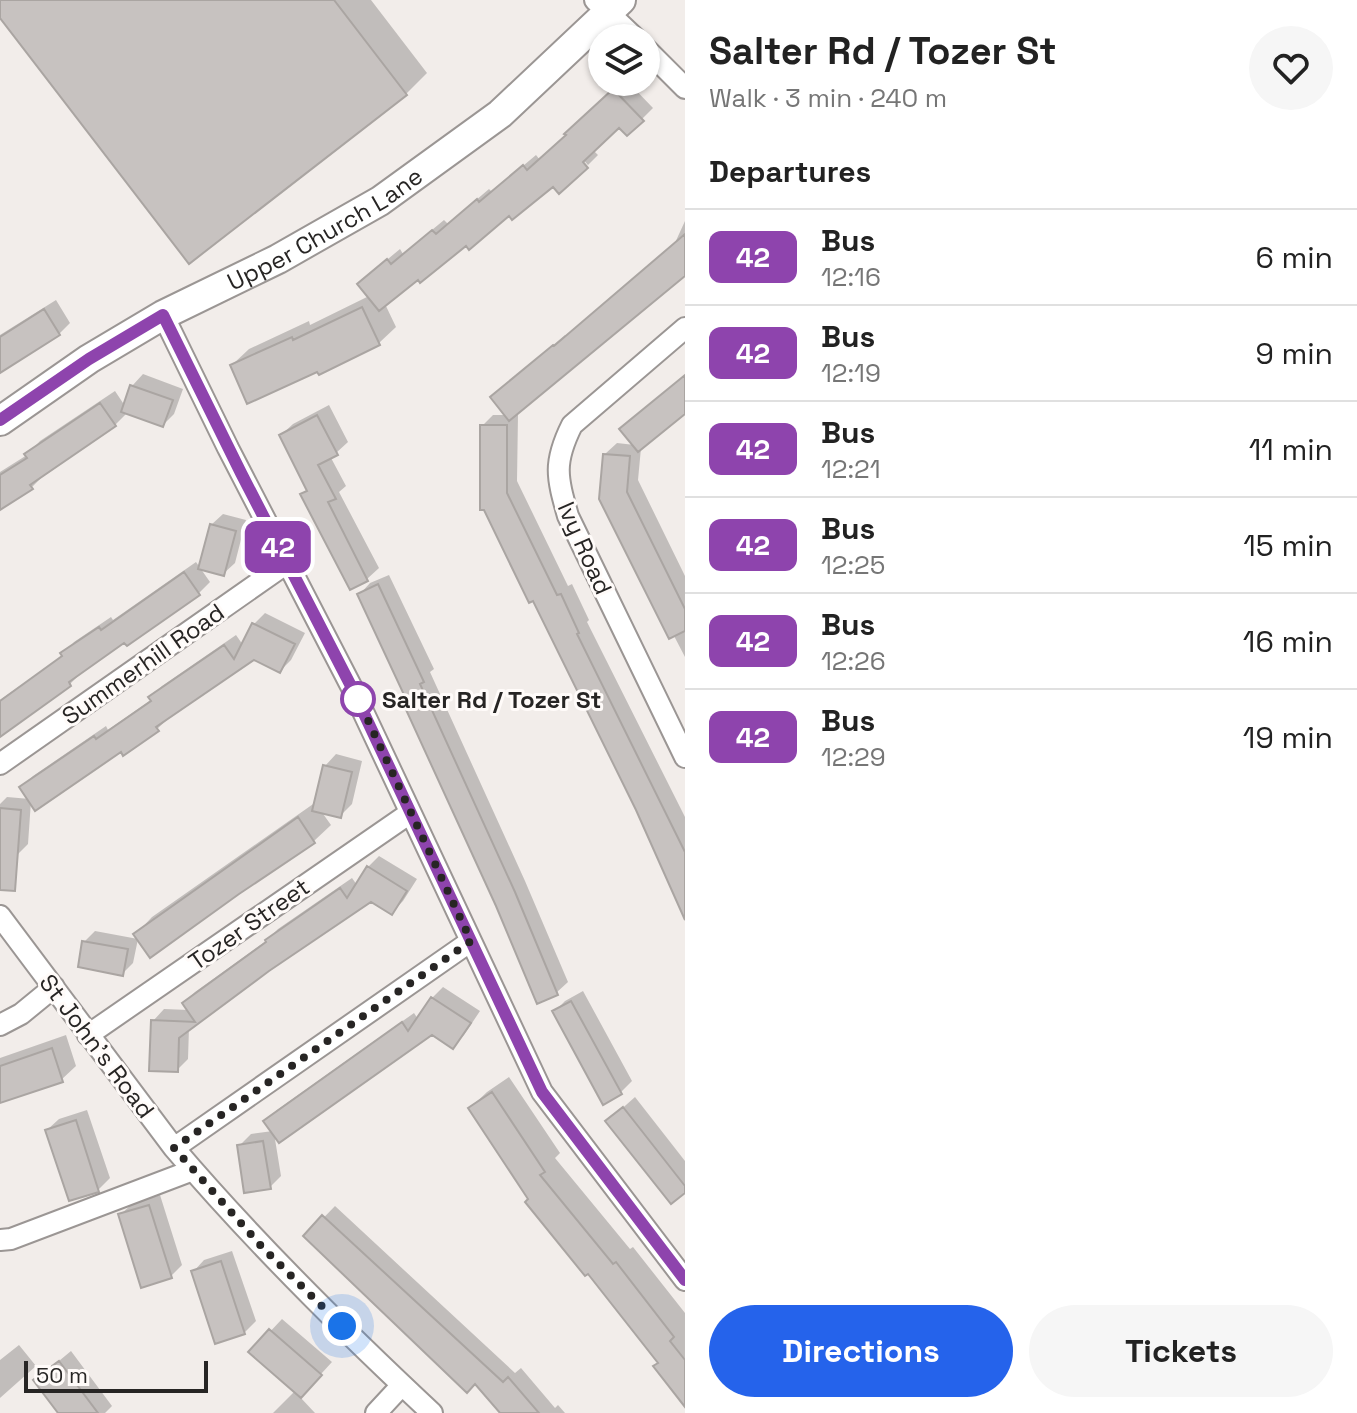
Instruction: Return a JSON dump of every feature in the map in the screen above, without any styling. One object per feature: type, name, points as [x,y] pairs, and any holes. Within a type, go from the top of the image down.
[{"type":"main road","name":"Upper Church Lane","points":[[0,421],[89,359],[163,315],[278,259],[380,201],[500,114],[609,4]]},
{"type":"street","points":[[609,4],[624,24]]},
{"type":"street","points":[[660,63],[685,88]]},
{"type":"street","points":[[163,315],[351,686],[542,1092],[685,1280]]},
{"type":"street","name":"Ivy Road","points":[[685,328],[572,425],[562,444],[557,467],[568,516],[685,757]]},
{"type":"street","name":"Summerhill Road","points":[[0,764],[287,563]]},
{"type":"street","name":"Tozer Street","points":[[88,1035],[410,813]]},
{"type":"street","name":"St John's Road","points":[[0,916],[193,1170],[263,1248],[432,1413]]},
{"type":"street","points":[[174,1148],[471,941]]},
{"type":"street","points":[[0,1025],[21,1014],[54,987]]},
{"type":"street","points":[[0,1240],[11,1239],[193,1170]]},
{"type":"street","points":[[376,1413],[402,1385]]},
{"type":"building","points":[[0,0],[334,0],[407,95],[189,264],[0,18]]},
{"type":"building","points":[[605,96],[620,96],[644,121],[627,136],[619,128],[583,162],[588,168],[559,194],[553,187],[512,220],[509,216],[469,250],[466,246],[379,311],[357,284],[387,259],[391,264],[432,230],[436,234],[523,165],[527,170]]},
{"type":"building","points":[[685,234],[685,276],[509,421],[490,397]]},
{"type":"building","points":[[362,307],[380,345],[319,375],[317,372],[247,404],[230,365],[292,337],[293,340]]},
{"type":"building","points":[[44,309],[60,335],[0,373],[0,337]]},
{"type":"building","points":[[685,375],[685,414],[638,452],[619,429]]},
{"type":"building","points":[[130,385],[173,400],[163,427],[121,412]]},
{"type":"building","points":[[100,403],[116,426],[30,485],[33,489],[0,510],[0,475],[27,458],[24,454]]},
{"type":"building","points":[[317,415],[338,455],[318,465],[336,499],[328,502],[368,581],[350,590],[300,494],[307,491],[279,435]]},
{"type":"building","points":[[480,425],[507,425],[507,493],[557,595],[561,594],[577,634],[685,852],[685,920],[636,810],[533,601],[529,603],[484,510],[480,510]]},
{"type":"building","points":[[603,454],[630,456],[627,492],[685,609],[685,631],[669,639],[599,499]]},
{"type":"building","points":[[210,524],[236,531],[224,576],[198,569]]},
{"type":"building","points":[[184,572],[200,595],[69,682],[71,686],[0,737],[0,701],[62,656],[60,653],[99,627],[101,630]]},
{"type":"building","points":[[378,584],[424,682],[420,684],[515,892],[558,995],[537,1004],[496,906],[402,701],[406,699],[357,594]]},
{"type":"building","points":[[252,623],[295,644],[280,673],[254,660],[156,727],[159,731],[123,756],[121,752],[35,811],[19,787],[151,701],[148,697],[224,645],[234,659]]},
{"type":"building","points":[[323,765],[352,772],[341,818],[312,811]]},
{"type":"building","points":[[0,808],[21,810],[15,891],[0,890]]},
{"type":"building","points":[[298,817],[315,843],[150,958],[133,934]]},
{"type":"building","points":[[367,866],[407,891],[392,915],[371,902],[269,971],[179,1038],[178,1072],[149,1071],[151,1020],[195,1022],[182,1003],[340,888],[347,898]]},
{"type":"building","points":[[82,941],[128,949],[123,976],[78,967]]},
{"type":"building","points":[[431,997],[471,1023],[453,1049],[432,1035],[279,1143],[263,1121],[402,1022],[408,1031]]},
{"type":"building","points":[[571,1001],[622,1094],[603,1105],[552,1011]]},
{"type":"building","points":[[52,1048],[63,1082],[0,1103],[0,1066]]},
{"type":"building","points":[[492,1092],[545,1172],[540,1175],[613,1264],[616,1262],[674,1337],[670,1341],[685,1360],[685,1407],[653,1366],[658,1363],[588,1274],[585,1276],[525,1202],[528,1199],[468,1108]]},
{"type":"building","points":[[623,1107],[685,1186],[685,1193],[671,1204],[605,1121]]},
{"type":"building","points":[[76,1120],[99,1192],[69,1201],[45,1130]]},
{"type":"building","points":[[263,1141],[271,1189],[244,1193],[237,1145]]},
{"type":"building","points":[[149,1205],[172,1278],[141,1288],[118,1214]]},
{"type":"building","points":[[322,1215],[503,1382],[508,1377],[539,1413],[500,1413],[475,1384],[467,1393],[303,1236]]},
{"type":"building","points":[[221,1261],[245,1334],[215,1344],[191,1271]]},
{"type":"building","points":[[269,1329],[322,1375],[301,1398],[248,1352]]},
{"type":"building","points":[[59,1361],[98,1413],[58,1413],[33,1380]]},
{"type":"bus line","name":"42","points":[[0,420],[89,359],[163,315],[351,686],[542,1092],[685,1280]]},
{"type":"place","name":"Salter Rd / Tozer St","points":[[358,699]]},
{"type":"route","points":[[342,1326],[263,1248],[174,1148],[471,941],[358,699]]}]
